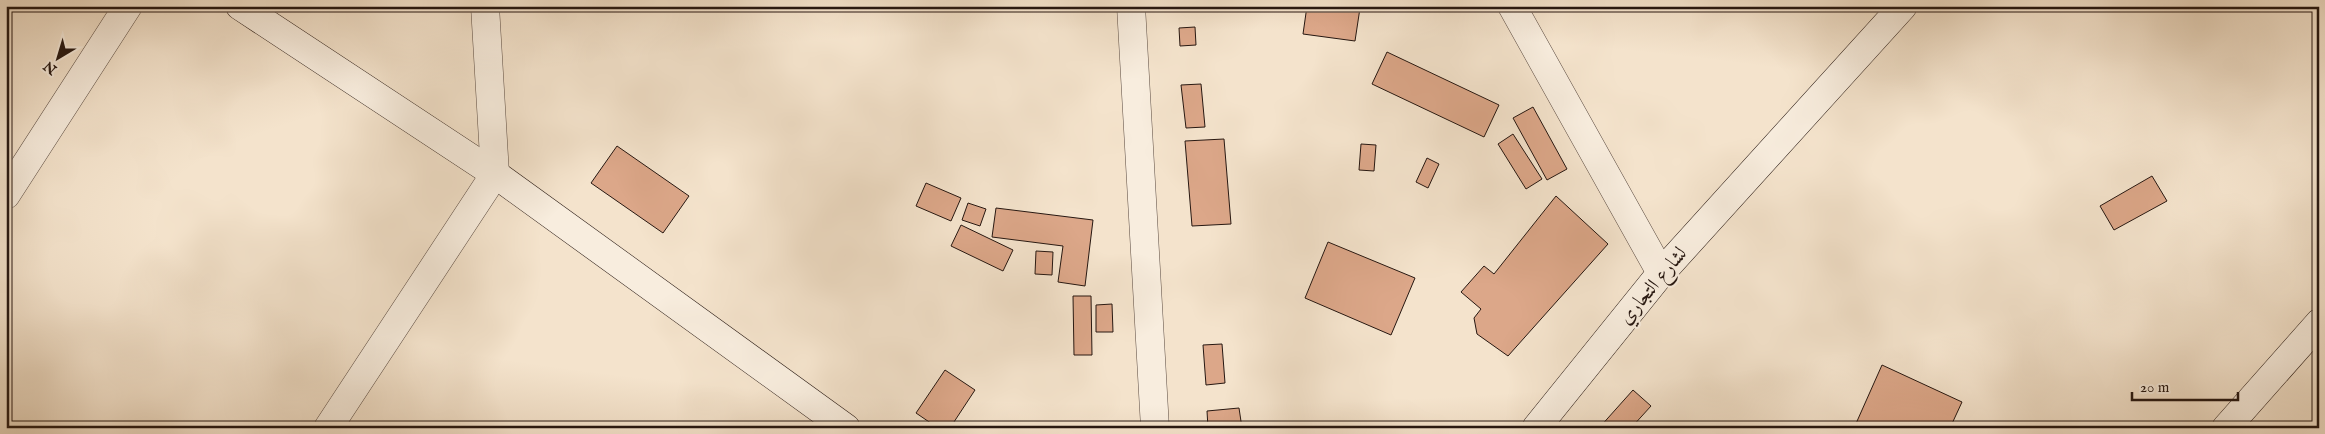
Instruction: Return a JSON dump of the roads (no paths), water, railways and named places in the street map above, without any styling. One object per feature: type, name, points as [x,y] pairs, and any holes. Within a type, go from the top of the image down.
[{"type":"street","points":[[6,195],[128,6]]},
{"type":"street","points":[[240,6],[495,174],[846,428]]},
{"type":"street","points":[[328,428],[495,174],[485,6]]},
{"type":"street","points":[[1131,6],[1155,428]]},
{"type":"street","points":[[1512,6],[1661,273]]},
{"type":"street","name":"لشارع التجاري","points":[[1536,428],[1661,273],[1903,6]]},
{"type":"street","points":[[2226,428],[2319,323]]}]
